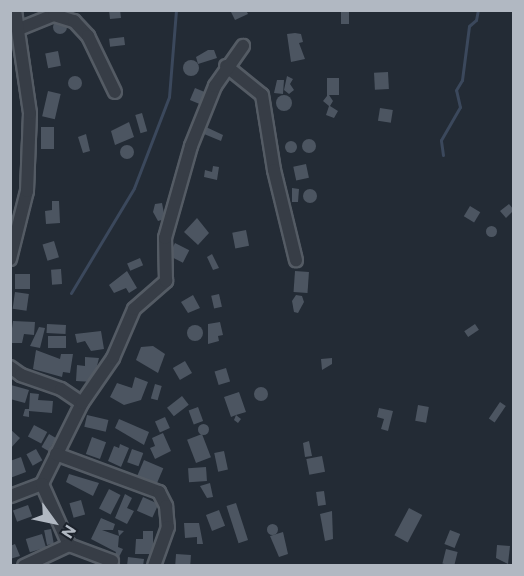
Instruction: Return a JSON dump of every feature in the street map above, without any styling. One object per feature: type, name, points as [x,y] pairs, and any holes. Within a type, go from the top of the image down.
[{"type":"street","points":[[10,260],[27,191],[30,113],[15,10]]},
{"type":"street","points":[[19,29],[54,15],[74,21],[88,36],[115,92]]},
{"type":"street","points":[[10,496],[42,484],[82,403],[113,358],[134,309],[166,281],[165,238],[191,146],[226,66],[243,46]]},
{"type":"street","points":[[226,66],[262,95],[274,170],[296,260]]},
{"type":"street","points":[[10,366],[21,375],[61,389],[82,403]]},
{"type":"street","points":[[56,454],[159,492],[166,506],[168,527],[154,566]]},
{"type":"street","points":[[42,484],[69,545]]},
{"type":"street","points":[[24,566],[69,545],[112,561]]},
{"type":"building","points":[[109,10],[120,10],[121,18],[110,19]]},
{"type":"building","points":[[230,10],[246,10],[248,14],[235,20]]},
{"type":"building","points":[[341,10],[349,10],[349,24],[341,24]]},
{"type":"building","points":[[60,20],[65,22],[67,27],[65,32],[60,34],[55,32],[53,27],[55,22]]},
{"type":"building","points":[[287,34],[301,34],[303,42],[299,43],[305,59],[291,62]]},
{"type":"building","points":[[124,37],[125,45],[110,47],[109,39]]},
{"type":"building","points":[[208,50],[214,50],[217,58],[198,64],[196,57]]},
{"type":"building","points":[[58,51],[61,66],[48,68],[45,53]]},
{"type":"building","points":[[191,60],[197,62],[199,68],[197,74],[191,76],[185,74],[183,68],[185,62]]},
{"type":"building","points":[[388,72],[389,89],[375,90],[374,73]]},
{"type":"building","points":[[75,76],[80,78],[82,83],[80,88],[75,90],[70,88],[68,83],[70,78]]},
{"type":"building","points":[[287,76],[293,79],[290,84],[294,90],[289,94],[284,90]]},
{"type":"building","points":[[327,78],[339,78],[339,95],[329,95],[333,101],[330,106],[338,111],[334,118],[326,115],[329,106],[323,101],[327,96]]},
{"type":"building","points":[[277,80],[284,80],[283,94],[274,93]]},
{"type":"building","points":[[195,88],[209,94],[204,106],[190,100]]},
{"type":"building","points":[[48,91],[61,94],[55,119],[42,116]]},
{"type":"building","points":[[281,95],[287,95],[292,103],[290,109],[281,111],[276,106],[276,100]]},
{"type":"building","points":[[380,108],[393,110],[391,123],[378,121]]},
{"type":"building","points":[[142,113],[147,131],[141,133],[135,115]]},
{"type":"building","points":[[129,122],[134,137],[115,145],[111,131]]},
{"type":"building","points":[[41,127],[54,127],[54,149],[41,149]]},
{"type":"building","points":[[206,127],[223,135],[221,141],[204,134]]},
{"type":"building","points":[[86,134],[90,151],[83,153],[78,137]]},
{"type":"building","points":[[306,139],[312,139],[316,146],[312,153],[306,153],[302,149],[302,143]]},
{"type":"building","points":[[291,141],[297,147],[291,153],[285,147]]},
{"type":"building","points":[[127,145],[132,147],[134,152],[132,157],[127,159],[122,157],[120,152],[122,147]]},
{"type":"building","points":[[306,164],[309,178],[296,180],[293,167]]},
{"type":"building","points":[[213,166],[219,167],[217,180],[204,177],[205,170],[212,172]]},
{"type":"building","points":[[292,188],[299,189],[298,202],[292,202]]},
{"type":"building","points":[[310,189],[315,191],[317,196],[315,201],[310,203],[305,201],[303,196],[305,191]]},
{"type":"building","points":[[52,201],[59,201],[60,223],[46,224],[45,211],[52,210]]},
{"type":"building","points":[[162,203],[165,219],[158,221],[153,212],[155,204]]},
{"type":"building","points":[[509,204],[514,210],[506,218],[500,211]]},
{"type":"building","points":[[470,206],[480,212],[474,222],[464,216]]},
{"type":"building","points":[[197,218],[209,233],[198,245],[184,232]]},
{"type":"building","points":[[491,225],[497,231],[491,237],[485,231]]},
{"type":"building","points":[[246,230],[249,246],[235,248],[232,233]]},
{"type":"building","points":[[54,241],[59,257],[47,261],[43,245]]},
{"type":"building","points":[[175,243],[189,250],[183,263],[169,255]]},
{"type":"building","points":[[212,254],[219,268],[213,270],[207,257]]},
{"type":"building","points":[[140,258],[143,265],[130,271],[127,263]]},
{"type":"building","points":[[61,269],[62,284],[52,285],[51,270]]},
{"type":"building","points":[[127,271],[137,288],[129,293],[126,288],[114,293],[109,285]]},
{"type":"building","points":[[295,271],[309,272],[308,293],[294,292]]},
{"type":"building","points":[[15,274],[30,274],[30,289],[15,289]]},
{"type":"building","points":[[15,292],[29,294],[26,311],[13,309]]},
{"type":"building","points":[[219,294],[222,307],[214,308],[211,296]]},
{"type":"building","points":[[193,295],[200,308],[188,313],[181,302]]},
{"type":"building","points":[[296,295],[302,296],[304,302],[298,313],[294,312],[292,301]]},
{"type":"building","points":[[13,321],[35,322],[34,335],[24,334],[22,343],[10,343]]},
{"type":"building","points":[[220,322],[223,335],[218,336],[219,341],[208,344],[208,324]]},
{"type":"building","points":[[47,324],[66,325],[66,334],[47,333]]},
{"type":"building","points":[[475,324],[479,330],[468,337],[464,331]]},
{"type":"building","points":[[195,325],[201,327],[203,333],[201,339],[195,341],[189,339],[187,333],[189,327]]},
{"type":"building","points":[[39,327],[45,328],[40,348],[30,346]]},
{"type":"building","points":[[101,331],[104,349],[91,351],[85,341],[77,343],[75,334]]},
{"type":"building","points":[[48,336],[66,336],[66,348],[48,348]]},
{"type":"building","points":[[153,346],[165,354],[158,373],[136,360],[141,347]]},
{"type":"building","points":[[36,350],[60,359],[61,354],[73,354],[70,373],[63,372],[62,377],[33,369]]},
{"type":"building","points":[[85,357],[99,358],[93,382],[76,381],[77,365],[85,366]]},
{"type":"building","points":[[332,358],[332,364],[322,370],[321,359]]},
{"type":"building","points":[[185,361],[192,373],[180,380],[173,368]]},
{"type":"building","points":[[226,368],[230,381],[219,385],[215,372]]},
{"type":"building","points":[[135,377],[148,382],[141,400],[124,405],[110,397],[117,383],[132,388]]},
{"type":"building","points":[[155,384],[162,386],[158,400],[151,398]]},
{"type":"building","points":[[11,385],[29,390],[25,403],[10,399]]},
{"type":"building","points":[[258,387],[264,387],[268,394],[264,401],[258,401],[254,397],[254,391]]},
{"type":"building","points":[[239,392],[246,412],[231,417],[224,397]]},
{"type":"building","points":[[30,393],[39,394],[38,400],[53,401],[52,413],[29,411],[29,417],[23,416],[25,409],[29,409]]},
{"type":"building","points":[[182,396],[189,405],[174,416],[167,408]]},
{"type":"building","points":[[500,402],[506,406],[495,422],[489,419]]},
{"type":"building","points":[[418,405],[429,407],[426,423],[415,421]]},
{"type":"building","points":[[198,407],[203,421],[194,425],[189,410]]},
{"type":"building","points":[[379,408],[393,411],[388,431],[381,429],[384,419],[377,417]]},
{"type":"building","points":[[87,415],[108,420],[106,432],[84,427]]},
{"type":"building","points":[[236,415],[241,419],[238,423],[234,420]]},
{"type":"building","points":[[165,417],[170,428],[160,432],[155,421]]},
{"type":"building","points":[[119,419],[149,432],[144,445],[115,428]]},
{"type":"building","points":[[203,424],[207,425],[207,433],[203,434],[199,433],[198,429],[199,425]]},
{"type":"building","points":[[34,425],[47,432],[41,444],[28,436]]},
{"type":"building","points":[[10,429],[20,438],[10,449]]},
{"type":"building","points":[[163,433],[171,451],[155,459],[150,448],[155,446],[152,438]]},
{"type":"building","points":[[49,434],[56,438],[48,451],[42,447]]},
{"type":"building","points":[[202,434],[211,457],[196,463],[187,440]]},
{"type":"building","points":[[92,437],[106,442],[100,459],[86,454]]},
{"type":"building","points":[[309,441],[312,456],[305,457],[303,443]]},
{"type":"building","points":[[120,444],[129,448],[121,467],[108,461],[114,446],[119,448]]},
{"type":"building","points":[[36,449],[42,460],[33,466],[26,454]]},
{"type":"building","points":[[132,449],[143,453],[138,466],[127,462]]},
{"type":"building","points":[[224,451],[228,470],[218,472],[214,453]]},
{"type":"building","points":[[322,456],[325,472],[309,475],[306,459]]},
{"type":"building","points":[[21,457],[26,472],[10,478],[10,461]]},
{"type":"building","points":[[144,460],[163,468],[156,485],[137,477]]},
{"type":"building","points":[[206,467],[207,481],[189,482],[188,468]]},
{"type":"building","points":[[69,474],[99,483],[93,496],[66,482]]},
{"type":"building","points":[[210,483],[213,497],[207,498],[200,486]]},
{"type":"building","points":[[109,489],[121,495],[111,515],[99,509]]},
{"type":"building","points":[[324,491],[326,505],[318,506],[316,492]]},
{"type":"building","points":[[125,494],[132,498],[127,508],[134,511],[127,524],[115,518]]},
{"type":"building","points":[[143,497],[159,504],[152,518],[137,511]]},
{"type":"building","points":[[81,500],[85,514],[74,518],[69,503]]},
{"type":"building","points":[[236,503],[248,540],[239,543],[226,506]]},
{"type":"building","points":[[28,505],[32,516],[17,522],[13,510]]},
{"type":"building","points":[[409,508],[422,515],[408,542],[394,535]]},
{"type":"building","points":[[219,510],[225,526],[212,531],[206,515]]},
{"type":"building","points":[[332,511],[333,539],[325,541],[320,514]]},
{"type":"building","points":[[101,518],[115,524],[113,530],[102,530],[119,536],[118,547],[123,549],[119,557],[115,555],[116,552],[91,539]]},
{"type":"building","points":[[184,523],[199,523],[203,544],[197,544],[197,537],[185,538]]},
{"type":"building","points":[[272,523],[278,529],[272,535],[266,529]]},
{"type":"building","points":[[51,529],[54,544],[47,545],[44,530]]},
{"type":"building","points":[[450,530],[460,534],[455,548],[444,544]]},
{"type":"building","points":[[143,531],[153,531],[153,554],[135,554],[136,539],[143,539]]},
{"type":"building","points":[[283,532],[288,554],[279,557],[270,536]]},
{"type":"building","points":[[42,534],[46,547],[30,552],[26,539]]},
{"type":"building","points":[[15,544],[20,556],[10,559],[10,546]]},
{"type":"building","points":[[497,545],[510,546],[508,564],[496,558]]},
{"type":"building","points":[[446,549],[458,552],[454,566],[442,564]]},
{"type":"building","points":[[176,554],[191,555],[190,566],[175,566]]},
{"type":"building","points":[[128,557],[144,559],[143,566],[127,566]]},
{"type":"waterway","points":[[71,293],[134,188],[169,97],[176,10]]},
{"type":"waterway","points":[[443,155],[441,140],[460,107],[456,90],[462,80],[469,26],[476,20],[478,10]]}]
